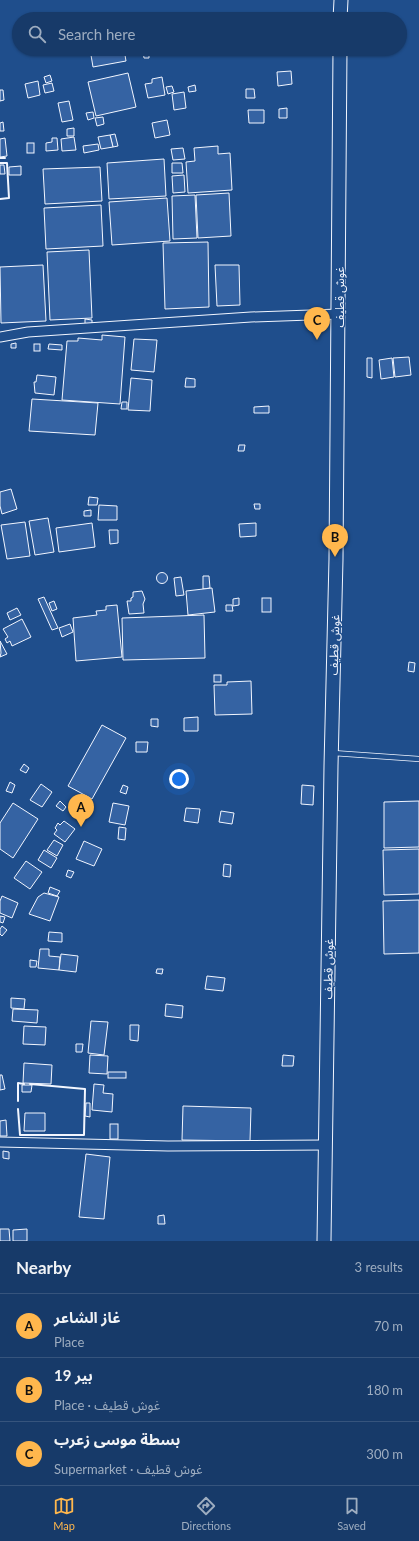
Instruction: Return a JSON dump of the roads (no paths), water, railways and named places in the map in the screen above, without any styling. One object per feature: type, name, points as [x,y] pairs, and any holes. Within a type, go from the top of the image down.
[{"type":"main road","points":[[340,12],[341,0]]},
{"type":"main road","name":"غوش قطيف","points":[[324,1241],[331,753],[336,559],[340,56]]},
{"type":"street","points":[[0,337],[28,332],[42,333],[251,317],[339,314]]},
{"type":"street","points":[[0,1142],[168,1146],[325,1145]]},
{"type":"lane","points":[[331,753],[419,759]]},
{"type":"place","name":"بسطة موسى زعرب","points":[[317,340]]},
{"type":"place","name":"بير 19","points":[[335,557]]},
{"type":"place","name":"غاز الشاعر","points":[[81,827]]}]
